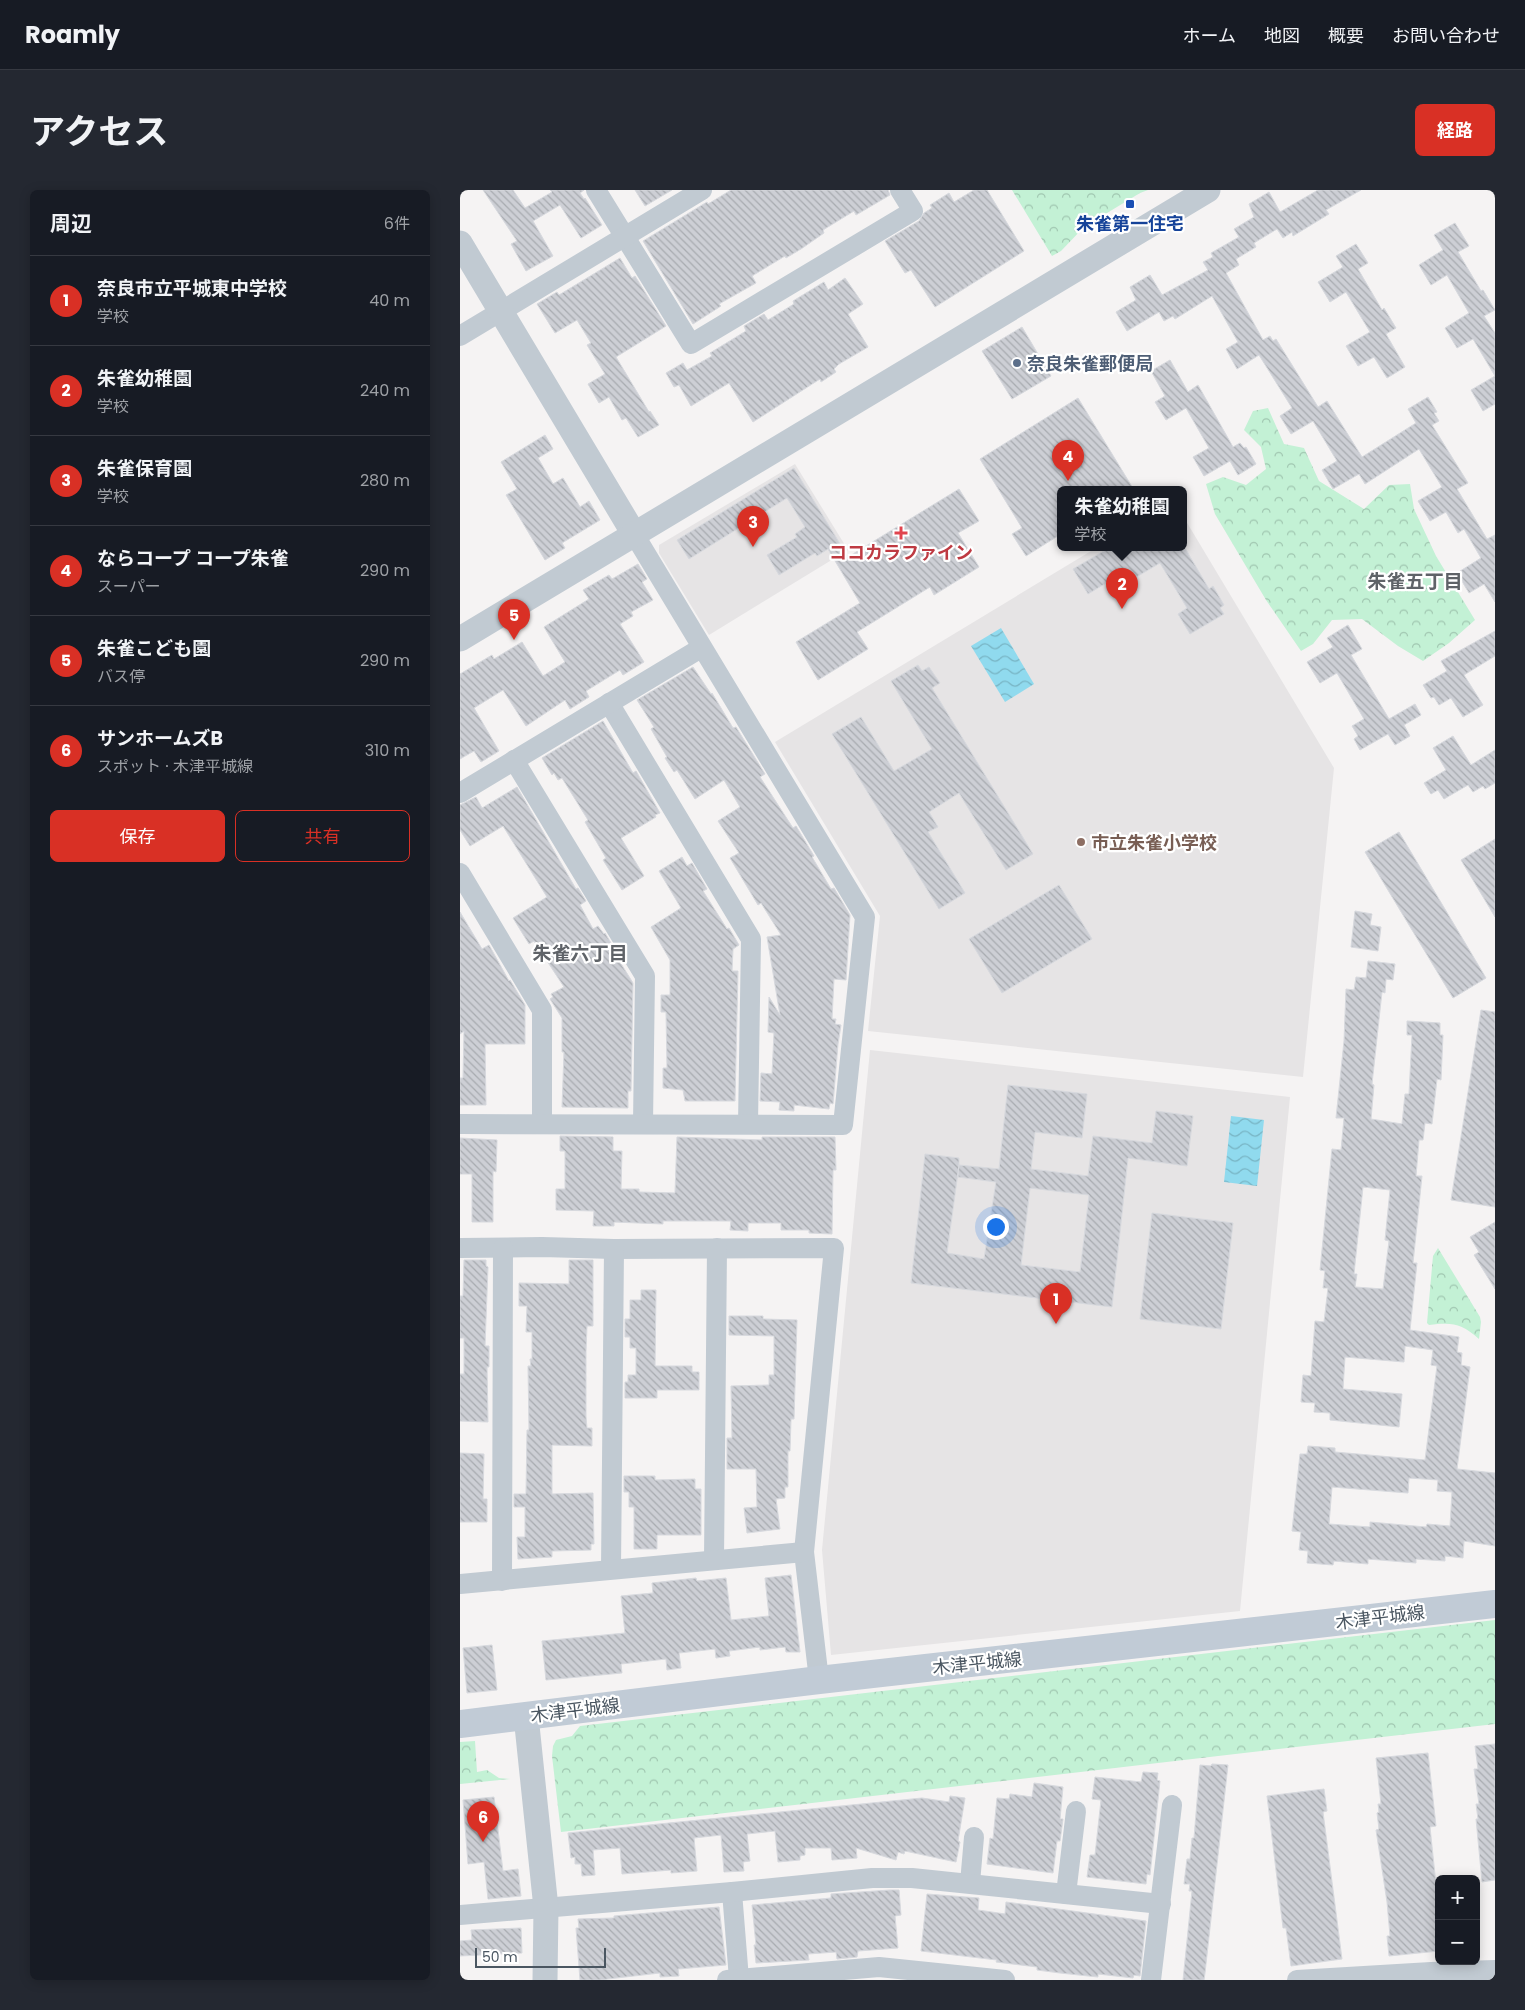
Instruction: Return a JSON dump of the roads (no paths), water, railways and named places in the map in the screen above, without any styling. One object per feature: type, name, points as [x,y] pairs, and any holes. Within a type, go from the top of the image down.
[{"type":"main road","name":"木津平城線","points":[[460,1724],[819,1680],[1495,1604]]},
{"type":"street","points":[[596,190],[691,344],[913,211],[900,190]]},
{"type":"street","points":[[460,336],[702,190]]},
{"type":"street","points":[[460,639],[1208,190]]},
{"type":"street","points":[[460,243],[701,648],[865,917],[842,1124],[460,1124]]},
{"type":"street","points":[[460,793],[701,648]]},
{"type":"street","points":[[609,703],[751,938],[748,1124]]},
{"type":"street","points":[[514,760],[645,976],[643,1124]]},
{"type":"street","points":[[460,873],[542,1010],[542,1123]]},
{"type":"street","points":[[460,1248],[542,1246],[614,1249],[834,1248],[804,1552],[819,1680]]},
{"type":"street","points":[[502,1248],[502,1581]]},
{"type":"street","points":[[714,1559],[717,1248]]},
{"type":"street","points":[[611,1569],[614,1249]]},
{"type":"street","points":[[460,1584],[804,1552]]},
{"type":"street","points":[[526,1716],[546,1908],[545,1980]]},
{"type":"street","points":[[1151,1980],[1172,1804]]},
{"type":"street","points":[[1066,1894],[1076,1811]]},
{"type":"street","points":[[970,1884],[974,1837]]},
{"type":"street","points":[[460,1915],[872,1878],[912,1878],[1161,1904]]},
{"type":"street","points":[[732,1892],[733,1979],[879,1967],[1005,1980]]},
{"type":"street","points":[[1297,1980],[1431,1976],[1495,1970]]},
{"type":"water","points":[[1001,628],[1034,684],[1005,702],[971,646]]},
{"type":"water","points":[[1231,1116],[1264,1120],[1257,1186],[1224,1182]]},
{"type":"place","name":"朱雀第一住宅","points":[[1130,204]]},
{"type":"place","name":"奈良朱雀郵便局","points":[[1017,363]]},
{"type":"place","name":"ならコープ コープ朱雀","points":[[1068,481]]},
{"type":"place","name":"ココカラファイン","points":[[901,533]]},
{"type":"place","name":"朱雀保育園","points":[[753,547]]},
{"type":"place","name":"朱雀幼稚園","points":[[1122,609]]},
{"type":"place","name":"朱雀こども園","points":[[514,640]]},
{"type":"place","name":"市立朱雀小学校","points":[[1081,842]]},
{"type":"place","name":"奈良市立平城東中学校","points":[[1056,1324]]},
{"type":"place","name":"サンホームズB","points":[[483,1842]]},
{"type":"district","name":"朱雀五丁目","points":[[1415,581]]},
{"type":"district","name":"朱雀六丁目","points":[[580,953]]}]
